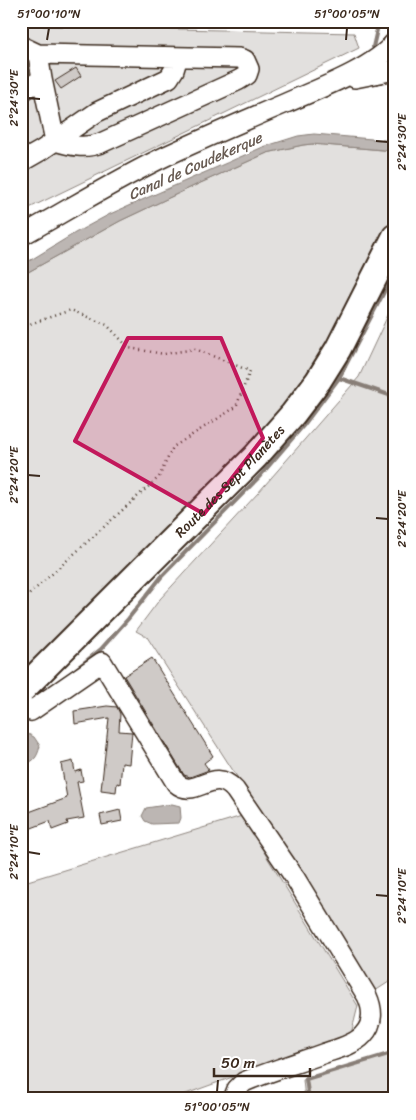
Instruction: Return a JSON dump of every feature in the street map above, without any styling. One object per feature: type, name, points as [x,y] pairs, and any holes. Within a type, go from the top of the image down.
[{"type":"main road","name":"Route des Sept Planètes","points":[[21,691],[265,446],[293,414],[322,376],[338,349],[395,237]]},
{"type":"street","points":[[21,236],[110,185],[153,163],[320,88],[374,60],[386,52],[395,42]]},
{"type":"street","points":[[29,50],[239,58],[247,62],[247,75],[239,80],[101,143],[84,147],[71,146],[55,141],[42,79],[29,50]]},
{"type":"street","points":[[21,162],[97,112],[169,78],[178,57]]},
{"type":"street","points":[[320,88],[365,75],[395,70]]},
{"type":"street","points":[[21,92],[42,79]]},
{"type":"street","points":[[21,704],[31,711],[102,662],[176,783],[181,788],[188,789],[211,780],[220,780],[228,783],[235,790],[295,878],[367,996],[372,1007],[372,1018],[368,1028],[358,1040],[244,1082],[237,1089],[233,1099]]},
{"type":"path","points":[[21,327],[71,310],[107,325],[128,348],[164,354],[195,349],[250,371],[236,407],[173,447],[159,477],[21,602]]},
{"type":"highlighted area","points":[[128,338],[221,338],[263,438],[204,514],[75,441]]},
{"type":"shaded area","points":[[21,21],[41,21],[43,26],[354,33],[359,48],[21,212]]},
{"type":"shaded area","points":[[314,134],[395,141],[395,151],[312,144],[267,153],[120,221],[21,276],[21,266],[110,214],[263,147],[298,136]]},
{"type":"shaded area","points":[[312,144],[395,151],[395,215],[328,350],[277,420],[21,679],[21,276],[120,221],[196,185],[267,153]]},
{"type":"shaded area","points":[[395,300],[395,978],[375,991],[147,637],[136,631],[160,599],[258,493],[359,377]]},
{"type":"shaded area","points":[[26,733],[34,737],[40,746],[34,759],[21,766],[21,734]]},
{"type":"shaded area","points":[[172,804],[180,806],[181,818],[179,823],[152,824],[145,821],[142,816],[146,808]]},
{"type":"shaded area","points":[[242,816],[358,1006],[351,1034],[172,1099],[21,1099],[21,883]]},
{"type":"shaded area","points":[[395,1052],[395,1099],[305,1099],[303,1080]]},
{"type":"building","points":[[76,68],[81,76],[61,89],[55,81]]},
{"type":"building","points":[[152,658],[213,756],[204,763],[209,770],[190,777],[184,775],[124,676]]},
{"type":"building","points":[[107,706],[117,707],[120,714],[119,731],[132,732],[129,764],[122,763],[120,784],[117,783],[116,792],[101,790],[109,718],[75,724],[74,711]]},
{"type":"building","points":[[73,761],[75,772],[81,770],[83,781],[77,782],[84,818],[67,821],[68,824],[52,830],[50,821],[21,832],[21,793],[29,812],[67,798],[61,764]]},
{"type":"building","points":[[120,810],[122,821],[102,825],[100,815]]},
{"type":"waterway","points":[[373,47],[379,21]]},
{"type":"waterway","points":[[76,669],[101,649],[162,576],[260,476],[303,426],[339,378],[395,271]]},
{"type":"waterway","points":[[339,378],[395,397]]},
{"type":"waterway","points":[[309,1099],[306,1079],[395,1052]]},
{"type":"water label","name":"Canal de Coudekerque","points":[[195,166]]}]
